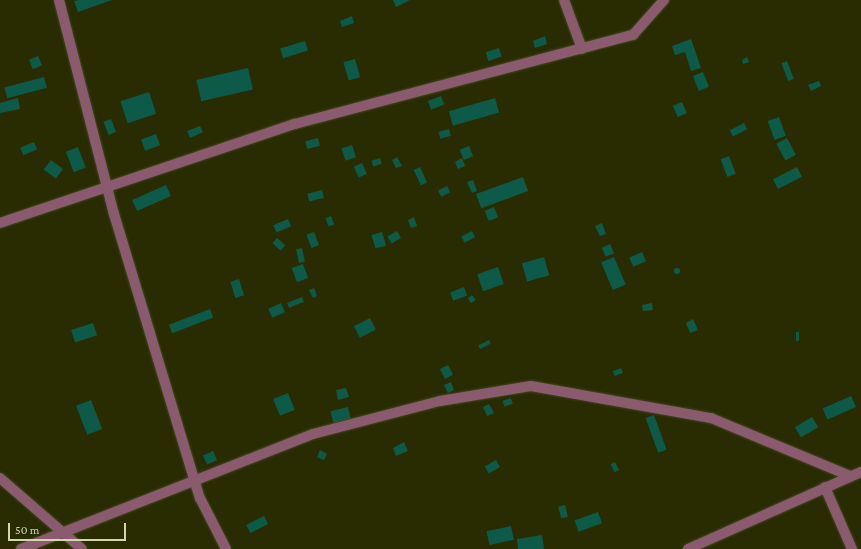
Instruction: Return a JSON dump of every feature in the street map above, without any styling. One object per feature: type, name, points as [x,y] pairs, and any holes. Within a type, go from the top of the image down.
[{"type":"street","points":[[59,0],[107,187],[200,498],[226,549]]},
{"type":"street","points":[[564,0],[582,49]]},
{"type":"street","points":[[0,223],[295,124],[633,35],[664,0]]},
{"type":"street","points":[[21,549],[62,531],[313,434],[440,401],[531,386],[711,418],[850,476]]},
{"type":"street","points":[[688,549],[861,472]]},
{"type":"street","points":[[0,478],[82,549]]},
{"type":"street","points":[[825,487],[852,549]]},
{"type":"building","points":[[112,0],[78,12],[74,1]]},
{"type":"building","points":[[393,0],[410,0],[396,7]]},
{"type":"building","points":[[352,16],[354,23],[342,27],[340,21]]},
{"type":"building","points":[[545,36],[547,44],[535,48],[533,41]]},
{"type":"building","points":[[691,39],[701,68],[691,71],[685,52],[675,55],[672,46]]},
{"type":"building","points":[[305,41],[308,51],[283,58],[280,49]]},
{"type":"building","points":[[499,48],[502,57],[488,61],[486,52]]},
{"type":"building","points":[[38,56],[42,65],[33,69],[29,60]]},
{"type":"building","points":[[747,57],[749,62],[743,64],[742,60]]},
{"type":"building","points":[[355,59],[360,77],[349,81],[343,62]]},
{"type":"building","points":[[787,61],[794,79],[788,81],[781,63]]},
{"type":"building","points":[[248,68],[253,89],[201,101],[196,80]]},
{"type":"building","points":[[703,72],[709,87],[699,91],[693,76]]},
{"type":"building","points":[[44,77],[47,88],[7,98],[4,88]]},
{"type":"building","points":[[819,81],[821,86],[811,91],[808,85]]},
{"type":"building","points":[[149,92],[156,114],[128,123],[120,101]]},
{"type":"building","points":[[441,96],[444,104],[431,109],[428,101]]},
{"type":"building","points":[[18,98],[20,109],[0,113],[0,103]]},
{"type":"building","points":[[495,98],[499,112],[453,126],[449,111]]},
{"type":"building","points":[[682,102],[687,113],[678,117],[673,106]]},
{"type":"building","points":[[779,117],[786,136],[775,140],[768,121]]},
{"type":"building","points":[[111,119],[116,132],[109,135],[104,122]]},
{"type":"building","points":[[744,123],[747,129],[733,137],[730,130]]},
{"type":"building","points":[[200,126],[203,132],[190,138],[187,131]]},
{"type":"building","points":[[449,129],[451,136],[440,139],[438,132]]},
{"type":"building","points":[[156,134],[160,145],[145,151],[141,139]]},
{"type":"building","points":[[318,138],[320,146],[307,149],[305,141]]},
{"type":"building","points":[[787,138],[796,155],[785,160],[776,144]]},
{"type":"building","points":[[34,142],[37,149],[23,155],[20,148]]},
{"type":"building","points":[[352,145],[356,157],[346,161],[342,148]]},
{"type":"building","points":[[469,146],[473,156],[464,160],[460,150]]},
{"type":"building","points":[[78,147],[86,168],[74,172],[66,152]]},
{"type":"building","points":[[729,156],[736,174],[727,177],[721,159]]},
{"type":"building","points":[[397,157],[402,166],[396,168],[392,160]]},
{"type":"building","points":[[380,158],[382,164],[373,166],[371,161]]},
{"type":"building","points":[[462,158],[465,166],[458,169],[455,162]]},
{"type":"building","points":[[51,160],[63,169],[56,179],[44,170]]},
{"type":"building","points":[[362,163],[367,174],[359,178],[354,167]]},
{"type":"building","points":[[420,167],[427,182],[421,185],[414,170]]},
{"type":"building","points":[[797,167],[802,177],[778,189],[773,179]]},
{"type":"building","points":[[523,177],[528,191],[481,208],[476,194]]},
{"type":"building","points":[[473,180],[477,191],[472,193],[467,182]]},
{"type":"building","points":[[166,185],[171,196],[137,211],[132,200]]},
{"type":"building","points":[[447,186],[450,192],[441,197],[438,191]]},
{"type":"building","points":[[322,190],[324,198],[309,201],[307,194]]},
{"type":"building","points":[[494,207],[498,217],[489,221],[485,211]]},
{"type":"building","points":[[331,216],[334,224],[329,227],[325,218]]},
{"type":"building","points":[[414,217],[417,226],[411,228],[408,220]]},
{"type":"building","points":[[288,219],[291,226],[276,233],[273,225]]},
{"type":"building","points":[[602,223],[606,234],[600,236],[595,226]]},
{"type":"building","points":[[397,231],[401,238],[391,243],[387,236]]},
{"type":"building","points":[[472,231],[475,237],[464,243],[461,236]]},
{"type":"building","points":[[314,232],[319,245],[312,248],[307,235]]},
{"type":"building","points":[[382,232],[386,245],[376,249],[371,235]]},
{"type":"building","points":[[277,238],[285,245],[281,250],[272,243]]},
{"type":"building","points":[[610,244],[614,253],[606,257],[602,248]]},
{"type":"building","points":[[302,248],[305,262],[299,263],[296,249]]},
{"type":"building","points":[[642,252],[646,261],[633,267],[629,258]]},
{"type":"building","points":[[544,257],[549,275],[527,282],[522,263]]},
{"type":"building","points":[[614,257],[626,285],[613,290],[601,262]]},
{"type":"building","points":[[303,264],[308,278],[297,282],[292,268]]},
{"type":"building","points":[[498,267],[504,284],[483,291],[477,274]]},
{"type":"building","points":[[677,268],[680,271],[677,274],[674,271]]},
{"type":"building","points":[[239,279],[244,295],[235,298],[230,282]]},
{"type":"building","points":[[464,287],[467,295],[453,301],[450,292]]},
{"type":"building","points":[[314,288],[317,296],[313,298],[309,290]]},
{"type":"building","points":[[472,295],[476,300],[471,303],[468,298]]},
{"type":"building","points":[[302,297],[304,302],[289,308],[287,303]]},
{"type":"building","points":[[281,303],[285,312],[272,318],[268,309]]},
{"type":"building","points":[[652,303],[653,310],[643,311],[642,305]]},
{"type":"building","points":[[210,309],[213,317],[172,333],[169,325]]},
{"type":"building","points":[[370,318],[376,330],[360,338],[354,326]]},
{"type":"building","points":[[693,319],[698,330],[690,333],[686,323]]},
{"type":"building","points":[[93,323],[97,335],[75,342],[71,330]]},
{"type":"building","points":[[796,332],[799,332],[799,341],[796,341]]},
{"type":"building","points":[[489,340],[491,344],[480,349],[478,345]]},
{"type":"building","points":[[448,365],[453,375],[445,379],[440,369]]},
{"type":"building","points":[[621,368],[623,373],[615,376],[613,371]]},
{"type":"building","points":[[451,382],[454,390],[448,393],[444,385]]},
{"type":"building","points":[[346,388],[349,397],[338,400],[336,390]]},
{"type":"building","points":[[288,393],[295,410],[280,416],[273,399]]},
{"type":"building","points":[[851,396],[856,407],[828,420],[823,409]]},
{"type":"building","points":[[511,398],[513,404],[504,406],[502,401]]},
{"type":"building","points":[[91,400],[102,429],[87,435],[76,406]]},
{"type":"building","points":[[489,404],[494,413],[487,416],[483,407]]},
{"type":"building","points":[[348,407],[351,419],[333,423],[331,411]]},
{"type":"building","points":[[654,415],[667,450],[658,453],[646,418]]},
{"type":"building","points":[[812,417],[818,427],[801,438],[795,427]]},
{"type":"building","points":[[404,442],[408,451],[396,456],[393,448]]},
{"type":"building","points":[[320,450],[327,454],[324,460],[317,457]]},
{"type":"building","points":[[213,451],[217,460],[207,465],[203,455]]},
{"type":"building","points":[[496,460],[500,467],[489,473],[485,466]]},
{"type":"building","points":[[615,462],[619,470],[615,472],[611,464]]},
{"type":"building","points":[[565,505],[568,517],[561,518],[558,507]]},
{"type":"building","points":[[598,512],[602,523],[579,532],[575,521]]},
{"type":"building","points":[[264,516],[268,524],[250,533],[246,525]]},
{"type":"building","points":[[511,526],[514,540],[489,545],[487,531]]},
{"type":"building","points":[[542,535],[544,549],[518,549],[517,539]]}]
